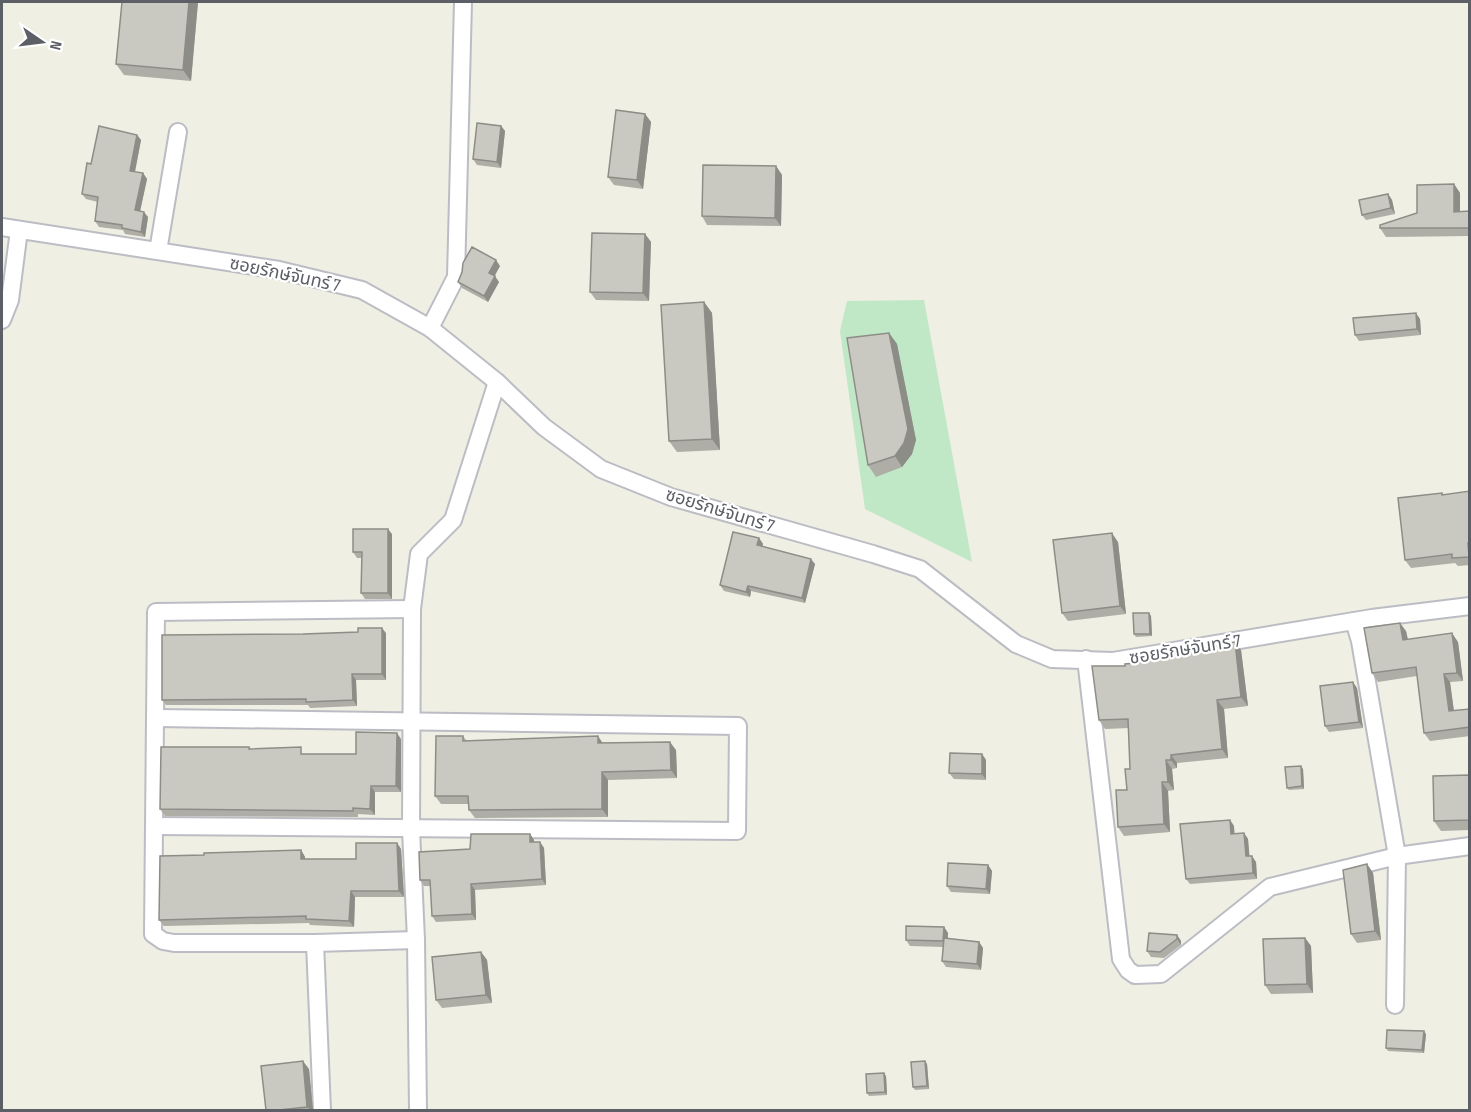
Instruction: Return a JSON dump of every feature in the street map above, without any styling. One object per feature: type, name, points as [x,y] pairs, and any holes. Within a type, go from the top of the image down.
[{"type":"street","points":[[430,328],[456,277],[463,2]]},
{"type":"street","points":[[158,251],[178,132]]},
{"type":"street","name":"ซอยรักษ์จันทร์ 7","points":[[2,227],[279,270],[362,290],[430,328],[497,382],[544,427],[601,469],[671,497],[920,569],[1016,644],[1052,659],[1113,661],[1354,621],[1470,606]]},
{"type":"street","points":[[2,320],[10,300],[19,230]]},
{"type":"street","points":[[418,1110],[416,940],[411,829],[412,609],[419,554],[453,520],[497,382]]},
{"type":"street","points":[[412,609],[156,612],[153,934],[163,941],[174,943],[416,940]]},
{"type":"street","points":[[1354,621],[1360,641],[1397,856],[1395,1005]]},
{"type":"street","points":[[1086,659],[1121,958],[1128,970],[1135,975],[1161,974],[1270,887],[1397,856],[1470,846]]},
{"type":"street","points":[[154,826],[737,831],[738,726],[156,718]]},
{"type":"street","points":[[315,943],[322,1110]]},
{"type":"green space","points":[[924,300],[972,562],[865,509],[840,331],[847,301]]},
{"type":"building","points":[[122,2],[189,2],[183,70],[116,64]]},
{"type":"building","points":[[616,110],[645,114],[637,180],[608,177]]},
{"type":"building","points":[[477,123],[501,126],[497,162],[473,159]]},
{"type":"building","points":[[99,126],[137,135],[130,171],[143,173],[135,210],[144,212],[141,232],[122,228],[122,225],[95,221],[98,197],[82,194],[87,163],[91,164]]},
{"type":"building","points":[[703,165],[776,166],[775,218],[702,216]]},
{"type":"building","points":[[1454,184],[1454,212],[1470,211],[1470,228],[1380,228],[1380,225],[1417,213],[1417,185]]},
{"type":"building","points":[[1388,194],[1391,208],[1362,215],[1359,200]]},
{"type":"building","points":[[592,233],[645,234],[643,293],[590,292]]},
{"type":"building","points":[[472,247],[496,260],[489,273],[495,276],[484,296],[458,282],[463,263]]},
{"type":"building","points":[[704,302],[712,439],[669,441],[661,305]]},
{"type":"building","points":[[1416,313],[1417,329],[1355,335],[1353,318]]},
{"type":"building","points":[[889,333],[908,429],[904,443],[895,456],[868,465],[847,338]]},
{"type":"building","points":[[1470,491],[1469,557],[1452,558],[1452,554],[1405,560],[1398,498]]},
{"type":"building","points":[[353,529],[388,529],[388,593],[361,593],[362,552],[353,552]]},
{"type":"building","points":[[733,532],[759,538],[757,545],[811,559],[802,598],[748,586],[746,592],[720,585]]},
{"type":"building","points":[[1112,533],[1120,606],[1062,613],[1053,540]]},
{"type":"building","points":[[1133,613],[1149,613],[1150,634],[1134,634]]},
{"type":"building","points":[[1400,623],[1403,640],[1452,633],[1457,673],[1444,674],[1449,711],[1470,709],[1470,727],[1424,733],[1416,667],[1372,673],[1364,628]]},
{"type":"building","points":[[358,628],[382,628],[382,674],[352,674],[353,700],[306,702],[306,699],[162,700],[162,635],[303,634],[358,632]]},
{"type":"building","points":[[1235,642],[1241,697],[1217,700],[1222,749],[1171,755],[1171,760],[1166,760],[1168,782],[1162,782],[1164,824],[1118,827],[1116,790],[1127,790],[1125,769],[1130,769],[1128,719],[1099,720],[1092,666],[1125,666],[1125,664],[1144,662],[1144,657]]},
{"type":"building","points":[[1353,682],[1359,722],[1325,726],[1320,686]]},
{"type":"building","points":[[356,732],[397,733],[396,786],[371,786],[370,809],[353,808],[353,811],[160,809],[161,747],[249,747],[249,749],[301,747],[301,754],[356,754]]},
{"type":"building","points":[[436,736],[463,736],[463,741],[598,736],[598,743],[670,742],[671,770],[602,772],[602,809],[469,810],[468,796],[435,796]]},
{"type":"building","points":[[950,753],[982,754],[982,774],[949,773]]},
{"type":"building","points":[[1301,766],[1302,786],[1287,788],[1285,767]]},
{"type":"building","points":[[1470,775],[1470,820],[1434,821],[1433,776]]},
{"type":"building","points":[[1230,820],[1231,834],[1244,833],[1246,856],[1252,856],[1253,873],[1186,879],[1180,824]]},
{"type":"building","points":[[471,834],[530,834],[530,842],[540,842],[542,879],[471,884],[472,914],[432,916],[430,880],[420,880],[419,852],[470,849]]},
{"type":"building","points":[[356,843],[397,843],[399,891],[351,891],[349,921],[306,919],[306,916],[159,920],[160,856],[301,850],[301,859],[356,859]]},
{"type":"building","points":[[948,863],[988,865],[986,889],[947,886]]},
{"type":"building","points":[[1367,864],[1375,931],[1351,934],[1343,870]]},
{"type":"building","points":[[906,926],[944,927],[943,941],[906,940]]},
{"type":"building","points":[[1149,933],[1177,935],[1177,939],[1160,952],[1147,951]]},
{"type":"building","points":[[944,938],[979,942],[977,964],[942,961]]},
{"type":"building","points":[[1305,938],[1307,984],[1265,985],[1263,939]]},
{"type":"building","points":[[481,952],[486,995],[436,1000],[432,957]]},
{"type":"building","points":[[1387,1030],[1424,1031],[1422,1050],[1386,1048]]},
{"type":"building","points":[[303,1061],[307,1107],[266,1110],[261,1066]]},
{"type":"building","points":[[925,1061],[927,1086],[913,1087],[911,1062]]},
{"type":"building","points":[[884,1073],[885,1092],[867,1093],[866,1074]]}]
